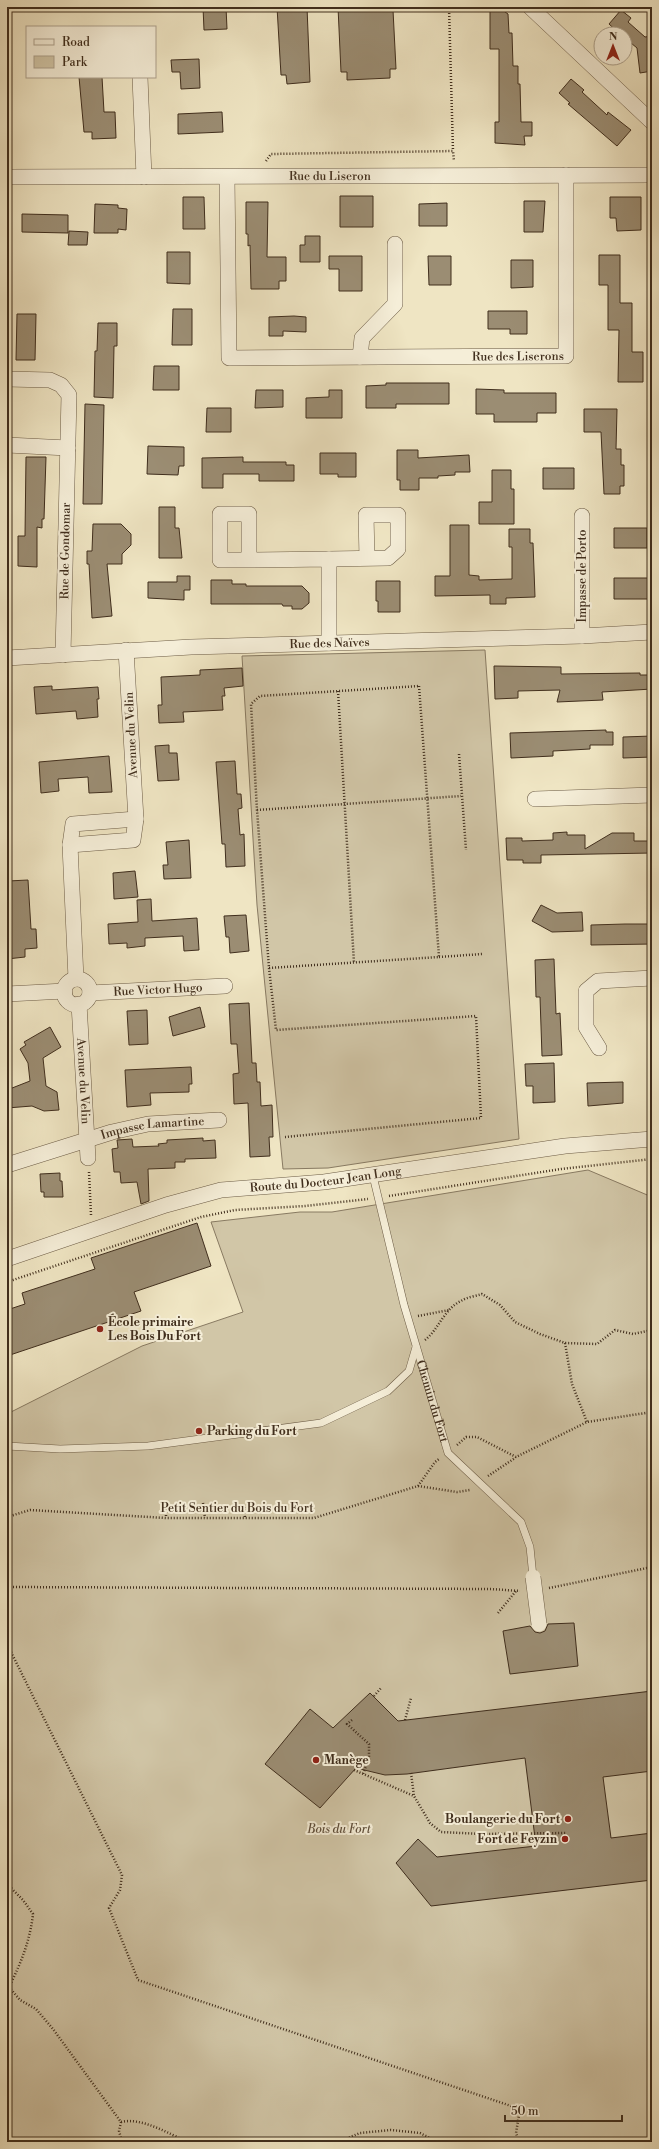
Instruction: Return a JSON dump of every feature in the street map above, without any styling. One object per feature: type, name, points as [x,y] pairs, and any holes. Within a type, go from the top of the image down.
[{"type":"street","points":[[530,7],[652,122]]},
{"type":"street","points":[[140,78],[144,177]]},
{"type":"street","name":"Rue du Liseron","points":[[7,177],[652,175]]},
{"type":"street","name":"Rue des Liserons","points":[[227,177],[229,358],[566,356],[566,176]]},
{"type":"street","points":[[360,357],[362,338],[395,304],[395,244]]},
{"type":"street","name":"Rue de Gondomar","points":[[7,379],[50,380],[61,385],[69,395],[63,655]]},
{"type":"street","points":[[7,445],[68,448]]},
{"type":"street","name":"Impasse de Porto","points":[[582,516],[582,636]]},
{"type":"street","points":[[249,560],[367,558]]},
{"type":"street","points":[[329,559],[329,643]]},
{"type":"street","name":"Rue des Naïves","points":[[7,658],[126,650],[582,636],[652,632]]},
{"type":"street","name":"Avenue du Velin","points":[[70,845],[133,840],[136,819],[126,650]]},
{"type":"street","points":[[535,799],[652,794]]},
{"type":"street","points":[[76,979],[70,845],[73,824],[136,819]]},
{"type":"street","points":[[599,1048],[586,1027],[586,991],[598,981],[652,978]]},
{"type":"street","points":[[76,979],[86,982],[90,993],[86,1001],[79,1004],[70,1002],[65,991],[67,984],[76,979]]},
{"type":"street","name":"Rue Victor Hugo","points":[[90,993],[226,986]]},
{"type":"street","points":[[7,994],[65,991]]},
{"type":"street","name":"Avenue du Velin","points":[[79,1004],[88,1158]]},
{"type":"street","name":"Impasse Lamartine","points":[[7,1165],[112,1132],[148,1124],[219,1120]]},
{"type":"street","name":"Route du Docteur Jean Long","points":[[7,1259],[166,1204],[221,1190],[324,1182],[573,1146],[652,1139]]},
{"type":"street","name":"Chemin du Fort","points":[[533,1577],[539,1624]]},
{"type":"lane","name":"Chemin du Fort","points":[[373,1176],[408,1318],[448,1453],[521,1522],[530,1548],[533,1577]]},
{"type":"lane","points":[[7,1446],[60,1449],[148,1446],[321,1423],[388,1392],[409,1371],[416,1347]]},
{"type":"path","points":[[449,7],[454,176]]},
{"type":"path","points":[[258,176],[258,169],[271,154],[453,151]]},
{"type":"path","points":[[285,1137],[481,1118],[476,1016],[276,1030],[269,968],[257,810],[251,704],[260,696],[419,686],[439,957]]},
{"type":"path","points":[[338,691],[354,963]]},
{"type":"path","points":[[459,754],[466,850]]},
{"type":"path","points":[[257,810],[461,796]]},
{"type":"path","points":[[269,968],[482,954]]},
{"type":"path","points":[[88,1158],[91,1219],[101,1250]]},
{"type":"path","points":[[7,1282],[177,1224],[235,1210],[304,1206],[378,1198],[561,1169],[652,1159]]},
{"type":"path","points":[[416,1347],[433,1334],[449,1310],[461,1301],[482,1294],[500,1305],[515,1322],[540,1334],[565,1342],[597,1344],[615,1330],[633,1334],[652,1330]]},
{"type":"path","points":[[408,1318],[449,1310]]},
{"type":"path","points":[[565,1342],[572,1384],[587,1422]]},
{"type":"path","points":[[493,1471],[516,1457],[587,1422],[652,1412]]},
{"type":"path","points":[[471,1489],[457,1492],[418,1486],[435,1462],[466,1437],[477,1437],[516,1457]]},
{"type":"path","name":"Petit Sentier du Bois du Fort","points":[[7,1517],[30,1510],[166,1518],[314,1518],[418,1486]]},
{"type":"path","points":[[203,1503],[205,1518]]},
{"type":"path","points":[[166,1506],[166,1518]]},
{"type":"path","points":[[244,1507],[245,1518]]},
{"type":"path","points":[[546,1589],[652,1567]]},
{"type":"path","points":[[7,1587],[524,1590]]},
{"type":"path","points":[[498,1613],[516,1591]]},
{"type":"path","points":[[7,1644],[122,1874],[120,1890],[109,1908],[138,1980],[520,2109],[516,2133],[519,2142]]},
{"type":"path","points":[[374,1696],[381,1688]]},
{"type":"path","points":[[405,1720],[411,1698]]},
{"type":"path","points":[[352,1720],[347,1724],[369,1744],[369,1759],[363,1774]]},
{"type":"path","points":[[354,1770],[414,1796]]},
{"type":"path","points":[[411,1773],[414,1796],[430,1824],[441,1832],[482,1834],[566,1833]]},
{"type":"path","points":[[7,1884],[23,1900],[33,1914],[31,1934],[26,1950],[9,1987],[20,2000],[36,2009],[53,2029],[121,2122],[119,2131],[122,2142]]},
{"type":"path","points":[[121,2122],[129,2120],[143,2124],[188,2142]]},
{"type":"path","points":[[338,2142],[360,2133],[391,2130],[420,2133],[438,2142]]},
{"type":"green space","points":[[485,650],[519,1139],[328,1168],[283,1169],[257,905],[242,656]]},
{"type":"green space","name":"Bois du Fort","points":[[588,1170],[652,1197],[652,2142],[7,2142],[7,1414],[142,1346],[243,1312],[211,1222],[300,1212],[332,1212]]},
{"type":"shaded area","points":[[7,1115],[9,1115],[11,1137],[7,1137]]},
{"type":"building","points":[[203,7],[226,7],[227,29],[204,30]]},
{"type":"building","points":[[277,7],[307,7],[310,82],[287,84],[286,75],[281,75]]},
{"type":"building","points":[[338,7],[380,7],[380,10],[393,10],[396,69],[390,69],[390,78],[347,80],[347,72],[341,72]]},
{"type":"building","points":[[490,7],[498,7],[508,14],[509,33],[512,33],[513,66],[518,66],[521,122],[532,122],[532,136],[524,136],[525,145],[495,143],[495,122],[499,122],[499,49],[490,49]]},
{"type":"building","points":[[621,10],[631,18],[628,22],[633,26],[611,26],[609,24]]},
{"type":"building","points":[[633,26],[645,37],[652,36],[652,71],[640,73],[637,48],[633,45]]},
{"type":"building","points":[[199,59],[200,88],[181,89],[180,72],[172,72],[171,60]]},
{"type":"building","points":[[79,78],[102,78],[104,112],[115,112],[116,138],[92,139],[92,132],[84,132]]},
{"type":"building","points":[[571,79],[584,90],[582,92],[607,115],[608,112],[631,130],[617,146],[568,104],[570,103],[559,93]]},
{"type":"building","points":[[222,112],[223,132],[178,134],[178,114]]},
{"type":"building","points":[[340,196],[373,196],[373,227],[340,227]]},
{"type":"building","points":[[183,197],[204,197],[205,229],[183,229]]},
{"type":"building","points":[[610,197],[641,197],[641,230],[617,231],[616,218],[610,218]]},
{"type":"building","points":[[524,201],[545,201],[543,232],[524,232]]},
{"type":"building","points":[[246,202],[268,202],[267,257],[286,257],[286,281],[279,281],[279,289],[251,289],[250,245],[248,246],[248,234],[246,234]]},
{"type":"building","points":[[447,203],[447,226],[419,226],[419,204]]},
{"type":"building","points":[[95,204],[118,205],[118,208],[127,209],[126,230],[118,229],[118,233],[94,233]]},
{"type":"building","points":[[22,214],[68,215],[68,233],[22,232]]},
{"type":"building","points":[[69,231],[88,232],[87,245],[68,245]]},
{"type":"building","points":[[305,236],[320,236],[320,262],[300,262],[300,245],[305,245]]},
{"type":"building","points":[[167,252],[190,252],[190,284],[167,283]]},
{"type":"building","points":[[599,255],[620,255],[620,303],[632,303],[632,352],[643,352],[643,382],[618,382],[619,330],[608,330],[608,285],[599,285]]},
{"type":"building","points":[[329,256],[362,256],[362,291],[339,291],[339,269],[329,269]]},
{"type":"building","points":[[428,256],[451,256],[451,285],[429,285]]},
{"type":"building","points":[[511,260],[533,260],[533,287],[511,288]]},
{"type":"building","points":[[173,309],[192,309],[192,345],[172,345]]},
{"type":"building","points":[[488,311],[527,311],[527,334],[510,334],[510,329],[488,329]]},
{"type":"building","points":[[17,314],[36,314],[35,360],[16,360]]},
{"type":"building","points":[[269,317],[306,317],[306,332],[283,331],[283,336],[269,336]]},
{"type":"building","points":[[98,323],[117,323],[117,346],[114,346],[113,398],[94,397],[95,351],[97,351]]},
{"type":"building","points":[[154,366],[179,366],[179,390],[153,390]]},
{"type":"building","points":[[386,383],[449,383],[449,404],[396,404],[396,408],[366,408],[366,386],[386,385]]},
{"type":"building","points":[[476,389],[504,390],[504,393],[556,393],[556,413],[537,413],[537,422],[494,422],[494,414],[476,414]]},
{"type":"building","points":[[256,390],[283,390],[283,407],[255,408]]},
{"type":"building","points":[[329,390],[342,390],[342,418],[306,418],[306,398],[329,397]]},
{"type":"building","points":[[85,404],[104,405],[102,504],[83,504]]},
{"type":"building","points":[[207,408],[231,408],[231,432],[206,432]]},
{"type":"building","points":[[584,409],[617,409],[616,449],[621,449],[621,465],[624,465],[624,486],[620,486],[620,494],[604,494],[601,432],[584,432]]},
{"type":"building","points":[[148,446],[184,447],[184,466],[179,466],[178,475],[147,474]]},
{"type":"building","points":[[397,450],[418,450],[418,458],[469,455],[470,472],[455,472],[455,475],[438,476],[438,478],[419,478],[419,490],[400,490],[400,480],[397,480]]},
{"type":"building","points":[[320,453],[356,453],[356,477],[338,477],[338,474],[320,474]]},
{"type":"building","points":[[26,457],[46,457],[44,519],[42,519],[42,528],[37,527],[37,567],[18,566],[18,536],[25,536]]},
{"type":"building","points":[[243,457],[243,462],[286,462],[286,465],[294,465],[294,481],[259,481],[259,474],[223,474],[223,488],[202,488],[202,458]]},
{"type":"building","points":[[543,468],[574,468],[574,489],[543,489]]},
{"type":"building","points":[[492,470],[511,470],[511,489],[514,489],[514,524],[479,524],[479,502],[492,502]]},
{"type":"building","points":[[159,507],[175,507],[175,528],[179,528],[182,558],[159,558]]},
{"type":"building","points":[[93,524],[121,524],[131,534],[131,545],[122,554],[122,564],[107,564],[112,616],[92,618],[87,551],[92,551]]},
{"type":"building","points":[[450,525],[469,525],[469,575],[479,576],[479,580],[512,579],[512,547],[509,547],[509,529],[530,529],[530,543],[533,543],[535,597],[506,598],[506,604],[490,604],[490,595],[435,596],[435,576],[450,576]]},
{"type":"building","points":[[614,528],[647,528],[647,548],[614,548]]},
{"type":"building","points":[[177,576],[190,576],[190,590],[184,590],[184,600],[148,598],[148,582],[177,582]]},
{"type":"building","points":[[614,578],[652,578],[652,599],[614,599]]},
{"type":"building","points":[[211,580],[232,580],[232,584],[246,584],[246,586],[302,586],[309,593],[309,603],[302,609],[292,609],[292,606],[283,606],[282,604],[211,604]]},
{"type":"building","points":[[376,581],[400,581],[400,612],[378,612],[378,601],[376,601]]},
{"type":"building","points":[[494,666],[561,667],[561,674],[640,673],[640,675],[652,675],[652,689],[602,692],[603,700],[557,702],[560,690],[518,691],[518,698],[495,699]]},
{"type":"building","points":[[242,668],[243,686],[224,688],[225,696],[222,696],[223,710],[183,712],[184,722],[159,723],[158,705],[162,705],[161,677],[200,675],[200,670]]},
{"type":"building","points":[[52,686],[52,690],[98,687],[98,717],[77,719],[76,711],[36,714],[34,687]]},
{"type":"building","points":[[606,730],[606,732],[613,732],[613,745],[590,745],[590,749],[553,751],[553,756],[511,758],[510,733]]},
{"type":"building","points":[[652,736],[652,757],[623,758],[623,737]]},
{"type":"building","points":[[169,745],[169,753],[177,753],[179,780],[158,781],[155,746]]},
{"type":"building","points":[[109,756],[112,792],[89,793],[88,777],[58,779],[59,791],[41,793],[39,762]]},
{"type":"building","points":[[235,761],[237,794],[241,794],[242,808],[238,809],[240,835],[244,834],[245,866],[226,867],[225,844],[222,844],[216,762]]},
{"type":"building","points":[[567,832],[567,835],[585,835],[585,849],[612,833],[634,833],[634,841],[652,841],[652,853],[541,855],[541,863],[523,863],[523,860],[507,860],[506,838],[522,838],[522,841],[553,840],[553,833]]},
{"type":"building","points":[[189,840],[191,878],[164,879],[163,865],[168,865],[166,842]]},
{"type":"building","points":[[135,871],[138,897],[114,899],[113,873]]},
{"type":"building","points":[[28,880],[31,929],[36,929],[37,948],[25,949],[25,957],[7,959],[8,881]]},
{"type":"building","points":[[151,899],[152,921],[197,918],[199,950],[184,951],[183,936],[145,938],[145,946],[127,948],[127,943],[109,944],[108,924],[138,922],[137,900]]},
{"type":"building","points":[[541,905],[557,913],[582,912],[583,931],[552,932],[532,921]]},
{"type":"building","points":[[246,915],[249,951],[230,953],[229,937],[226,937],[224,916]]},
{"type":"building","points":[[652,924],[652,944],[591,945],[591,925]]},
{"type":"building","points":[[554,959],[556,1014],[560,1013],[562,1055],[542,1056],[540,997],[536,997],[535,960]]},
{"type":"building","points":[[249,1003],[252,1063],[256,1063],[257,1082],[260,1082],[261,1106],[272,1105],[273,1137],[269,1137],[270,1156],[250,1157],[248,1103],[234,1104],[233,1074],[239,1073],[237,1044],[231,1044],[229,1004]]},
{"type":"building","points":[[200,1007],[205,1027],[173,1036],[169,1017]]},
{"type":"building","points":[[147,1010],[148,1044],[129,1045],[127,1011]]},
{"type":"building","points":[[50,1027],[61,1047],[43,1058],[46,1086],[57,1092],[59,1110],[44,1111],[32,1106],[7,1108],[7,1090],[30,1081],[28,1063],[20,1049],[26,1045],[24,1042]]},
{"type":"building","points":[[554,1063],[555,1102],[533,1103],[533,1086],[526,1086],[525,1064]]},
{"type":"building","points":[[191,1067],[192,1084],[189,1084],[189,1092],[150,1093],[151,1105],[127,1107],[125,1070]]},
{"type":"building","points":[[623,1082],[623,1103],[588,1106],[587,1083]]},
{"type":"building","points":[[203,1138],[203,1141],[215,1140],[216,1158],[185,1159],[185,1162],[175,1162],[175,1168],[148,1169],[149,1201],[141,1204],[137,1182],[121,1183],[120,1172],[114,1172],[112,1149],[118,1148],[117,1140],[132,1139],[133,1147],[159,1146],[158,1144],[167,1143],[167,1140]]},
{"type":"building","points":[[60,1173],[63,1197],[44,1197],[44,1192],[41,1192],[40,1174]]},
{"type":"building","points":[[197,1223],[211,1266],[134,1292],[141,1311],[7,1356],[7,1310],[25,1304],[22,1293],[95,1269],[91,1258]]},
{"type":"building","points":[[574,1623],[578,1666],[510,1674],[503,1631],[530,1626],[535,1632],[540,1633],[545,1631],[548,1624]]},
{"type":"building","points":[[652,1691],[652,1771],[603,1777],[611,1838],[652,1833],[652,1880],[431,1906],[396,1863],[418,1839],[437,1857],[536,1846],[525,1758],[407,1774],[385,1775],[356,1768],[320,1808],[265,1764],[310,1709],[333,1728],[370,1693],[398,1721]]},
{"type":"place","name":"École primaire Les Bois Du Fort","points":[[100,1329]]},
{"type":"place","name":"Parking du Fort","points":[[199,1431]]},
{"type":"place","name":"Manège","points":[[316,1760]]},
{"type":"place","name":"Boulangerie du Fort","points":[[568,1819]]},
{"type":"place","name":"Fort de Feyzin","points":[[565,1839]]}]
